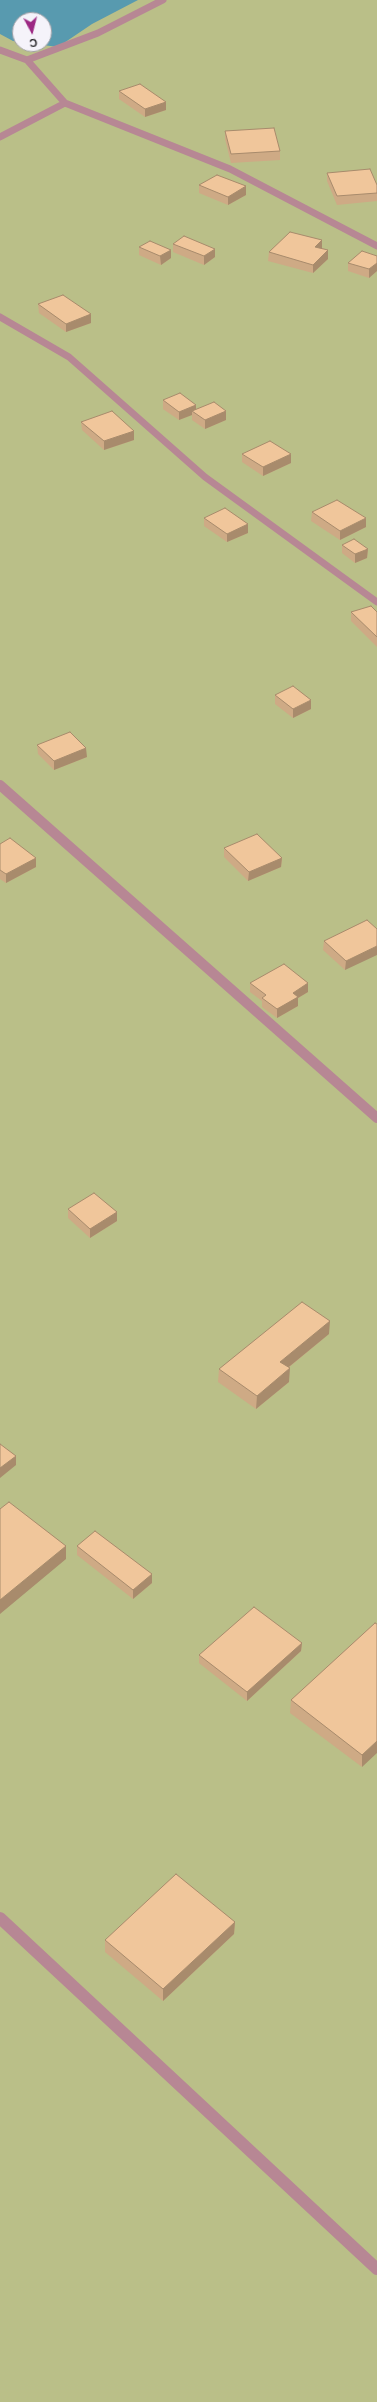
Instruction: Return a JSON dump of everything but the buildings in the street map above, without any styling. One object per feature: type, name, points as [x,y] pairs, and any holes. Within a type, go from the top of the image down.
[{"type":"lane","points":[[27,60],[98,33],[163,0]]},
{"type":"lane","points":[[0,50],[27,60],[65,103],[230,169],[377,246]]},
{"type":"lane","points":[[0,137],[65,103]]},
{"type":"lane","points":[[0,317],[68,357],[206,476],[377,602]]},
{"type":"lane","points":[[0,785],[377,1118]]},
{"type":"lane","points":[[0,1918],[377,2269]]},
{"type":"green space","points":[[0,0],[377,0],[377,2402],[0,2402]]},
{"type":"water","points":[[0,0],[138,0],[92,24],[58,47],[52,46],[52,12],[12,12],[12,40],[0,34]]}]
